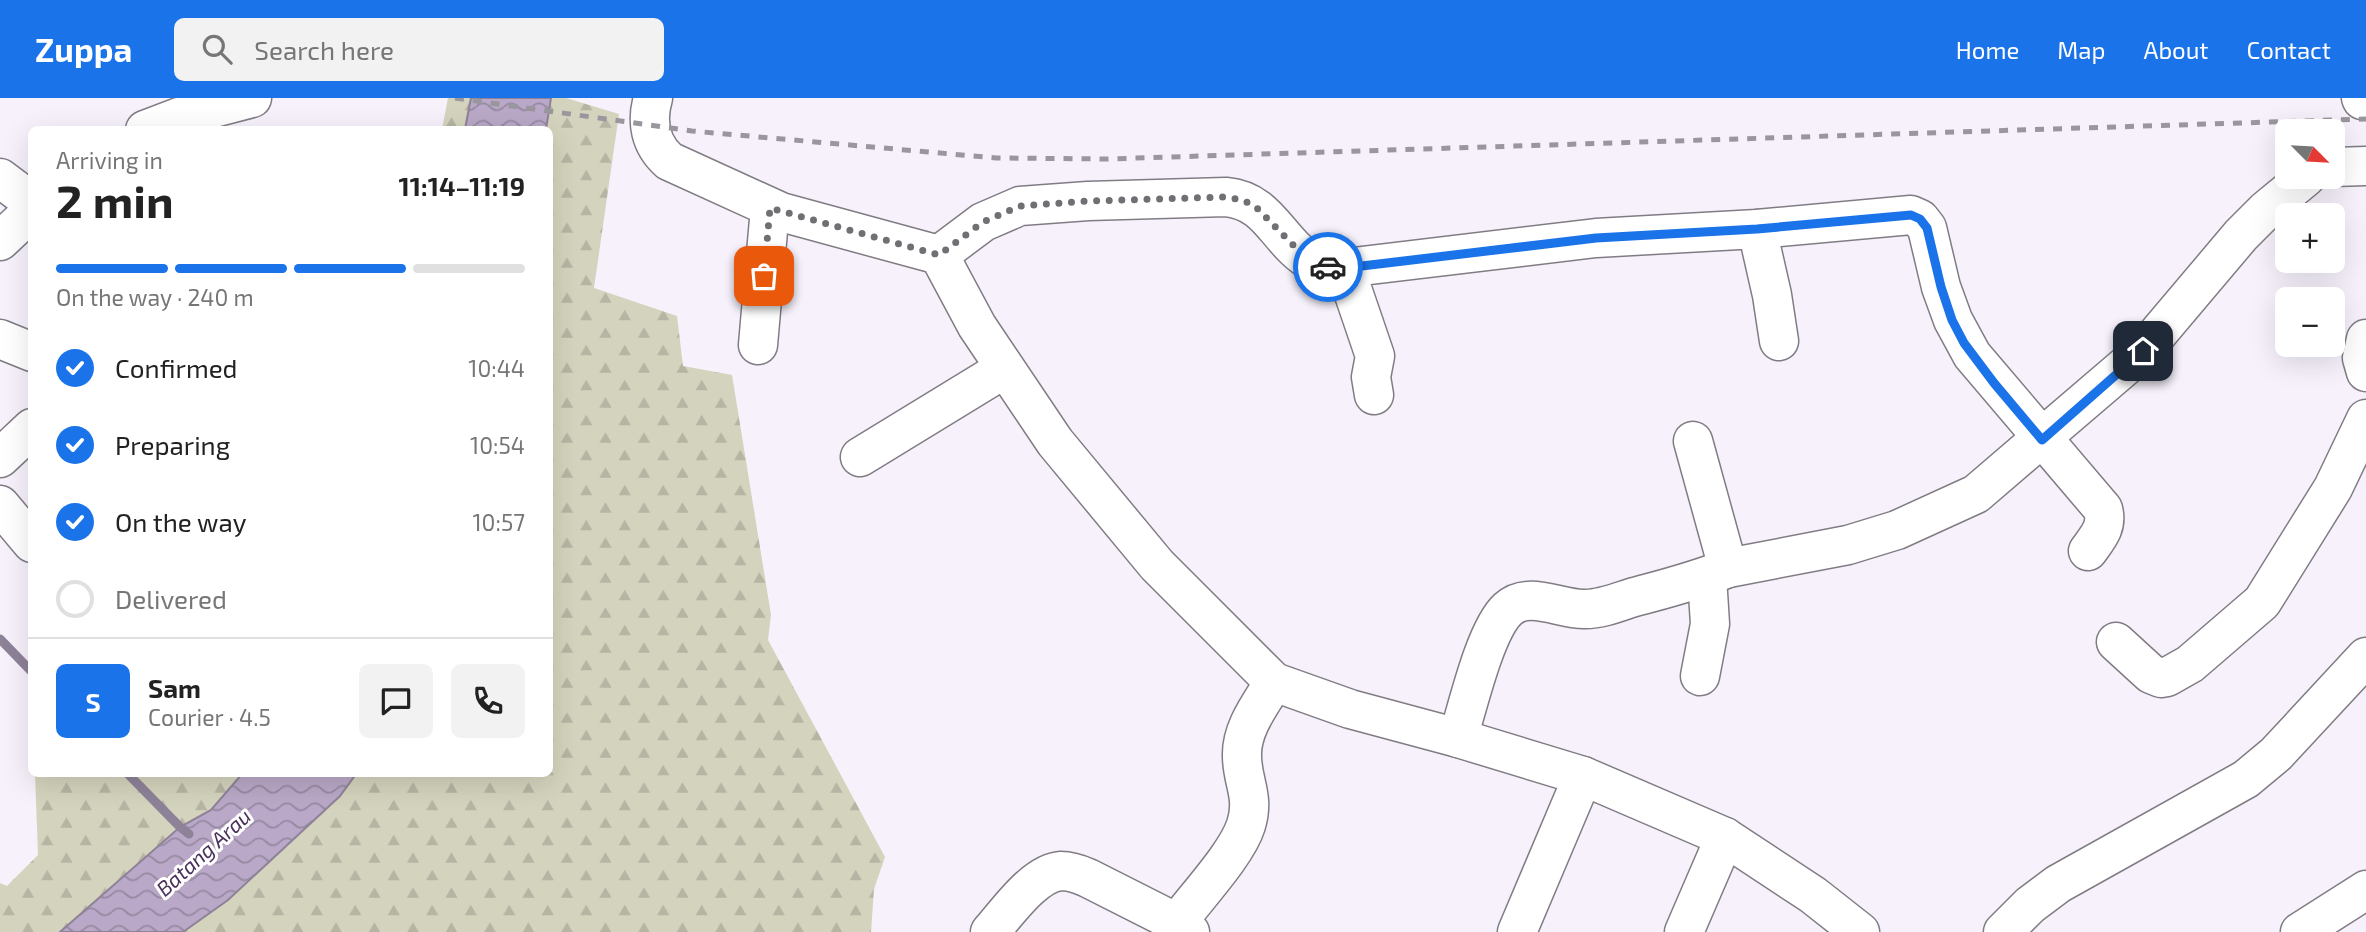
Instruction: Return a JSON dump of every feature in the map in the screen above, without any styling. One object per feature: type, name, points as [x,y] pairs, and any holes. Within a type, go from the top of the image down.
[{"type":"street","points":[[155,126],[252,98]]},
{"type":"street","points":[[653,98],[649,124],[653,139],[662,155],[669,161],[770,208],[939,255],[977,326],[1055,442],[1157,565],[1274,682],[1350,709],[1583,776],[1725,837],[1813,895],[1860,932]]},
{"type":"street","points":[[2345,167],[2366,166]]},
{"type":"street","points":[[0,178],[28,199]]},
{"type":"street","points":[[1458,738],[1497,622],[1510,607],[1527,600],[1575,609],[1598,608],[1718,573],[1848,545],[1908,526],[1976,494],[2143,351],[2241,235],[2291,189]]},
{"type":"street","points":[[939,255],[983,222],[1020,206],[1088,201],[1226,197],[1242,200],[1255,206],[1308,259],[1327,267],[1345,268],[1596,238],[1757,229],[1911,215],[1920,219],[1927,228],[1941,287],[1952,320],[1964,343],[2042,440],[2103,509],[2106,519],[2104,527],[2088,551]]},
{"type":"street","points":[[758,345],[770,208]]},
{"type":"street","points":[[0,241],[28,215]]},
{"type":"street","points":[[1757,229],[1779,341]]},
{"type":"street","points":[[1345,268],[1375,356],[1371,377],[1374,395]]},
{"type":"street","points":[[0,339],[28,350]]},
{"type":"street","points":[[2366,339],[2362,358],[2366,372]]},
{"type":"street","points":[[860,457],[1004,369]]},
{"type":"street","points":[[2116,642],[2151,674],[2167,677],[2190,664],[2262,602],[2333,488],[2366,419]]},
{"type":"street","points":[[0,458],[28,432]]},
{"type":"street","points":[[1693,440],[1718,573],[1700,677]]},
{"type":"street","points":[[0,505],[28,538]]},
{"type":"street","points":[[2003,932],[2030,905],[2058,884],[2246,779],[2276,754],[2366,657]]},
{"type":"street","points":[[989,932],[1033,884],[1060,871],[1088,878],[1184,927],[1233,850],[1245,826],[1250,806],[1242,765],[1243,742],[1252,719],[1274,682]]},
{"type":"street","points":[[1517,932],[1583,776]]},
{"type":"street","points":[[1684,932],[1725,837]]},
{"type":"street","points":[[2300,932],[2366,890]]},
{"type":"green space","points":[[448,98],[566,98],[619,114],[594,288],[677,316],[683,366],[732,375],[771,615],[768,640],[885,857],[874,889],[871,932],[0,932],[0,883],[7,886],[38,855],[35,777],[553,777],[553,126],[443,126]]},
{"type":"water","points":[[471,98],[551,98],[546,126],[466,126]]},
{"type":"water","name":"Batang Arau","points":[[239,777],[354,777],[340,796],[228,900],[183,932],[60,932],[180,827],[211,810]]},
{"type":"waterway","points":[[0,639],[28,668]]},
{"type":"waterway","points":[[131,777],[189,834]]},
{"type":"railway","points":[[455,98],[692,131],[996,158],[1107,159],[2366,119]]},
{"type":"way so far","points":[[764,276],[770,208],[939,255],[983,222],[1020,206],[1226,197],[1255,206],[1303,255],[1328,267]]},
{"type":"route","points":[[1328,267],[1345,268],[1475,254],[1596,238],[1757,229],[1911,215],[1920,219],[1927,228],[1941,287],[1952,320],[1964,343],[2042,440],[2143,351]]}]
